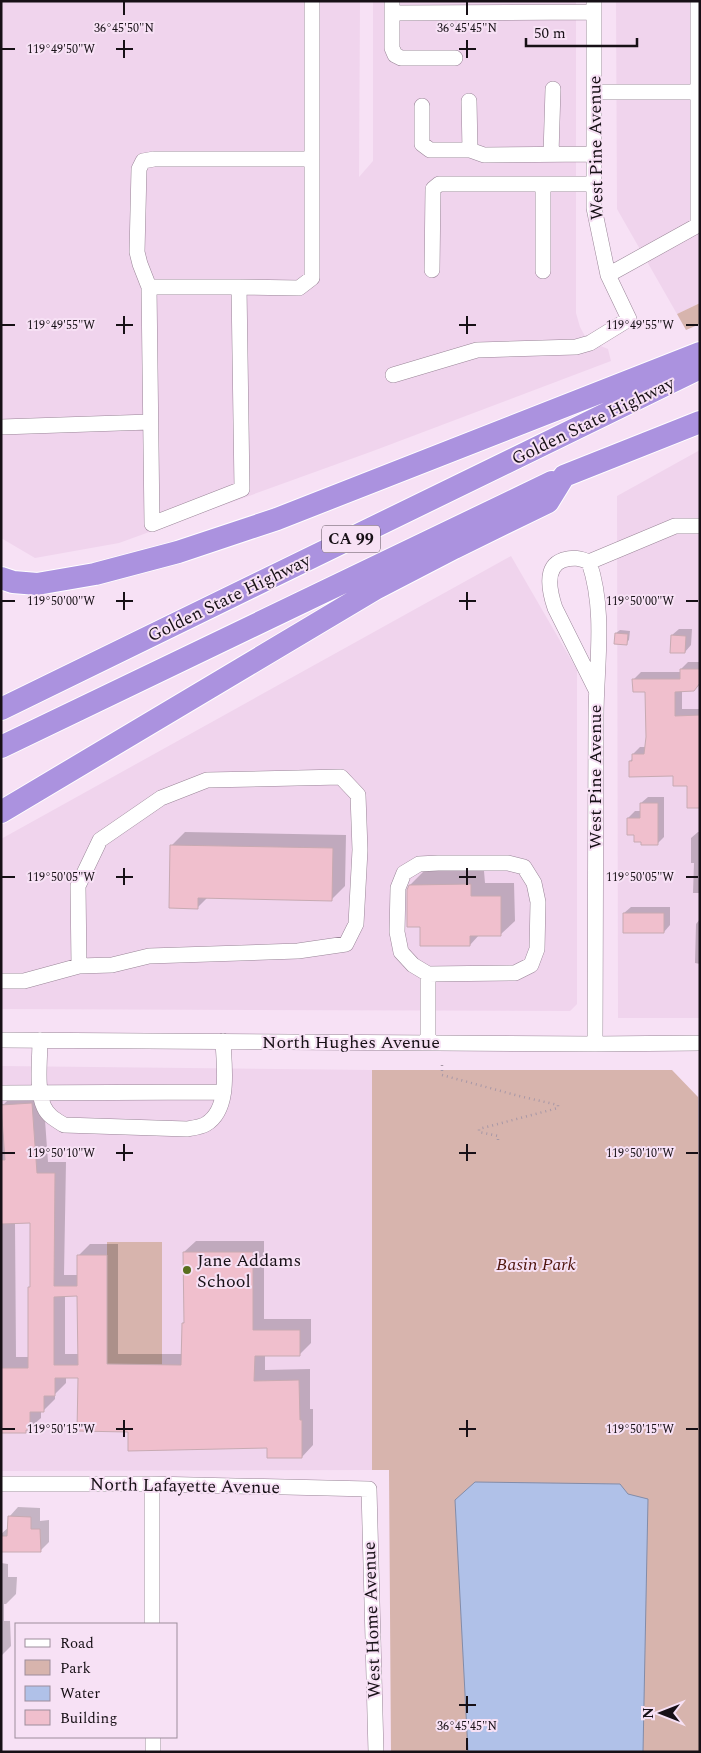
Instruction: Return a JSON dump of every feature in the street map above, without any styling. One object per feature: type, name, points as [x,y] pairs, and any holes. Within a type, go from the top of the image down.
[{"type":"highway","points":[[1,578],[13,582],[37,584],[111,570],[178,552],[277,519],[700,353]]},
{"type":"highway","name":"Golden State Highway","points":[[1,709],[700,368]]},
{"type":"highway","name":"Golden State Highway","points":[[1,747],[700,410]]},
{"type":"highway","points":[[1,812],[375,589],[548,502],[564,476],[700,422]]},
{"type":"street","points":[[149,287],[299,288],[312,278],[312,1]]},
{"type":"street","points":[[608,274],[699,224],[698,1]]},
{"type":"street","points":[[455,58],[401,58],[395,55],[392,48],[392,7],[594,7]]},
{"type":"street","name":"West Pine Avenue","points":[[393,375],[477,350],[576,348],[590,343],[629,319],[608,274],[594,208],[594,7]]},
{"type":"street","points":[[551,154],[553,89]]},
{"type":"street","points":[[594,92],[699,92]]},
{"type":"street","points":[[469,101],[470,150]]},
{"type":"street","points":[[422,106],[422,144],[430,150],[470,150],[484,155],[594,154]]},
{"type":"street","points":[[239,287],[242,489],[152,524],[149,287],[137,252],[139,169],[143,161],[154,159],[312,159]]},
{"type":"street","points":[[432,270],[432,189],[439,184],[594,184]]},
{"type":"street","points":[[543,184],[543,271]]},
{"type":"street","points":[[1,427],[150,422]]},
{"type":"street","points":[[589,562],[675,526],[700,526]]},
{"type":"street","name":"West Pine Avenue","points":[[595,1044],[598,600],[589,562],[574,557],[558,562],[552,569],[549,581],[551,597],[596,690]]},
{"type":"street","points":[[1,981],[24,981],[79,966],[112,965],[149,956],[298,951],[346,944],[356,924],[360,850],[358,795],[341,777],[207,780],[161,798],[100,840],[78,886],[79,966]]},
{"type":"street","points":[[438,863],[508,863],[524,867],[534,883],[538,902],[537,949],[530,965],[515,973],[428,974],[413,965],[401,952],[398,932],[398,888],[404,872],[419,864],[438,863]]},
{"type":"street","points":[[428,974],[428,1042]]},
{"type":"street","name":"North Hughes Avenue","points":[[1,1040],[700,1043]]},
{"type":"street","points":[[40,1040],[40,1092],[44,1107],[52,1117],[64,1125],[187,1129],[205,1125],[217,1114],[223,1092],[223,1041]]},
{"type":"street","points":[[1,1093],[223,1092]]},
{"type":"street","name":"North Lafayette Avenue","points":[[1,1484],[152,1484],[369,1489]]},
{"type":"street","points":[[152,1484],[152,1623]]},
{"type":"street","name":"West Home Avenue","points":[[369,1489],[376,1752]]},
{"type":"street","points":[[153,1738],[153,1752]]},
{"type":"path","points":[[442,1065],[442,1075],[558,1105],[558,1108],[480,1129],[480,1132],[498,1136],[498,1140]]},
{"type":"shaded area","points":[[1,1],[360,1],[359,177],[373,161],[373,1],[576,1],[576,313],[586,338],[608,349],[611,361],[373,451],[119,543],[35,558],[1,538]]},
{"type":"shaded area","points":[[616,1],[700,1],[700,303],[677,314],[617,209]]},
{"type":"shaded area","points":[[700,450],[700,1018],[618,1018],[617,496]]},
{"type":"shaded area","points":[[511,556],[577,670],[577,1004],[570,1011],[1,1009],[1,839]]},
{"type":"shaded area","name":"Jane Addams School","points":[[1,1066],[372,1070],[372,1470],[1,1471]]},
{"type":"green space","points":[[700,303],[700,324],[686,330],[677,314]]},
{"type":"green space","name":"Basin Park","points":[[372,1070],[672,1070],[698,1097],[700,1752],[391,1752],[389,1470],[372,1470]]},
{"type":"green space","points":[[107,1242],[162,1242],[162,1365],[107,1364]]},
{"type":"water","points":[[475,1482],[620,1484],[628,1494],[648,1499],[643,1752],[468,1752],[455,1500]]},
{"type":"building","points":[[615,633],[628,634],[627,645],[614,644]]},
{"type":"building","points":[[671,635],[686,636],[685,653],[670,653]]},
{"type":"building","points":[[680,669],[700,669],[700,683],[694,691],[675,692],[675,716],[700,715],[700,808],[687,808],[687,786],[673,786],[673,776],[629,777],[629,761],[632,761],[632,754],[644,754],[646,737],[645,692],[633,692],[632,679],[680,679]]},
{"type":"building","points":[[640,803],[658,803],[658,845],[641,845],[641,842],[634,842],[634,835],[627,835],[627,818],[640,818]]},
{"type":"building","points":[[170,845],[333,848],[332,901],[198,898],[198,909],[169,908]]},
{"type":"building","points":[[471,884],[471,896],[501,896],[501,936],[470,936],[470,946],[420,946],[420,927],[407,927],[407,890],[409,885]]},
{"type":"building","points":[[623,913],[664,913],[664,933],[623,933]]},
{"type":"building","points":[[32,1103],[37,1173],[55,1173],[54,1286],[77,1286],[77,1255],[107,1255],[107,1364],[181,1365],[182,1323],[184,1323],[183,1252],[253,1252],[253,1330],[300,1330],[300,1356],[255,1356],[254,1381],[299,1380],[302,1458],[267,1458],[267,1448],[128,1451],[128,1432],[77,1431],[78,1378],[55,1378],[55,1396],[44,1396],[44,1412],[30,1412],[30,1430],[26,1430],[26,1433],[1,1433],[1,1368],[28,1368],[30,1223],[1,1224],[1,1160],[5,1160],[1,1105]],"holes":[[[77,1296],[78,1365],[54,1365],[54,1297]]]},
{"type":"building","points":[[8,1516],[31,1517],[31,1529],[40,1529],[41,1552],[1,1552],[1,1536],[7,1536]]},
{"type":"place","name":"Jane Addams School","points":[[187,1270]]}]
